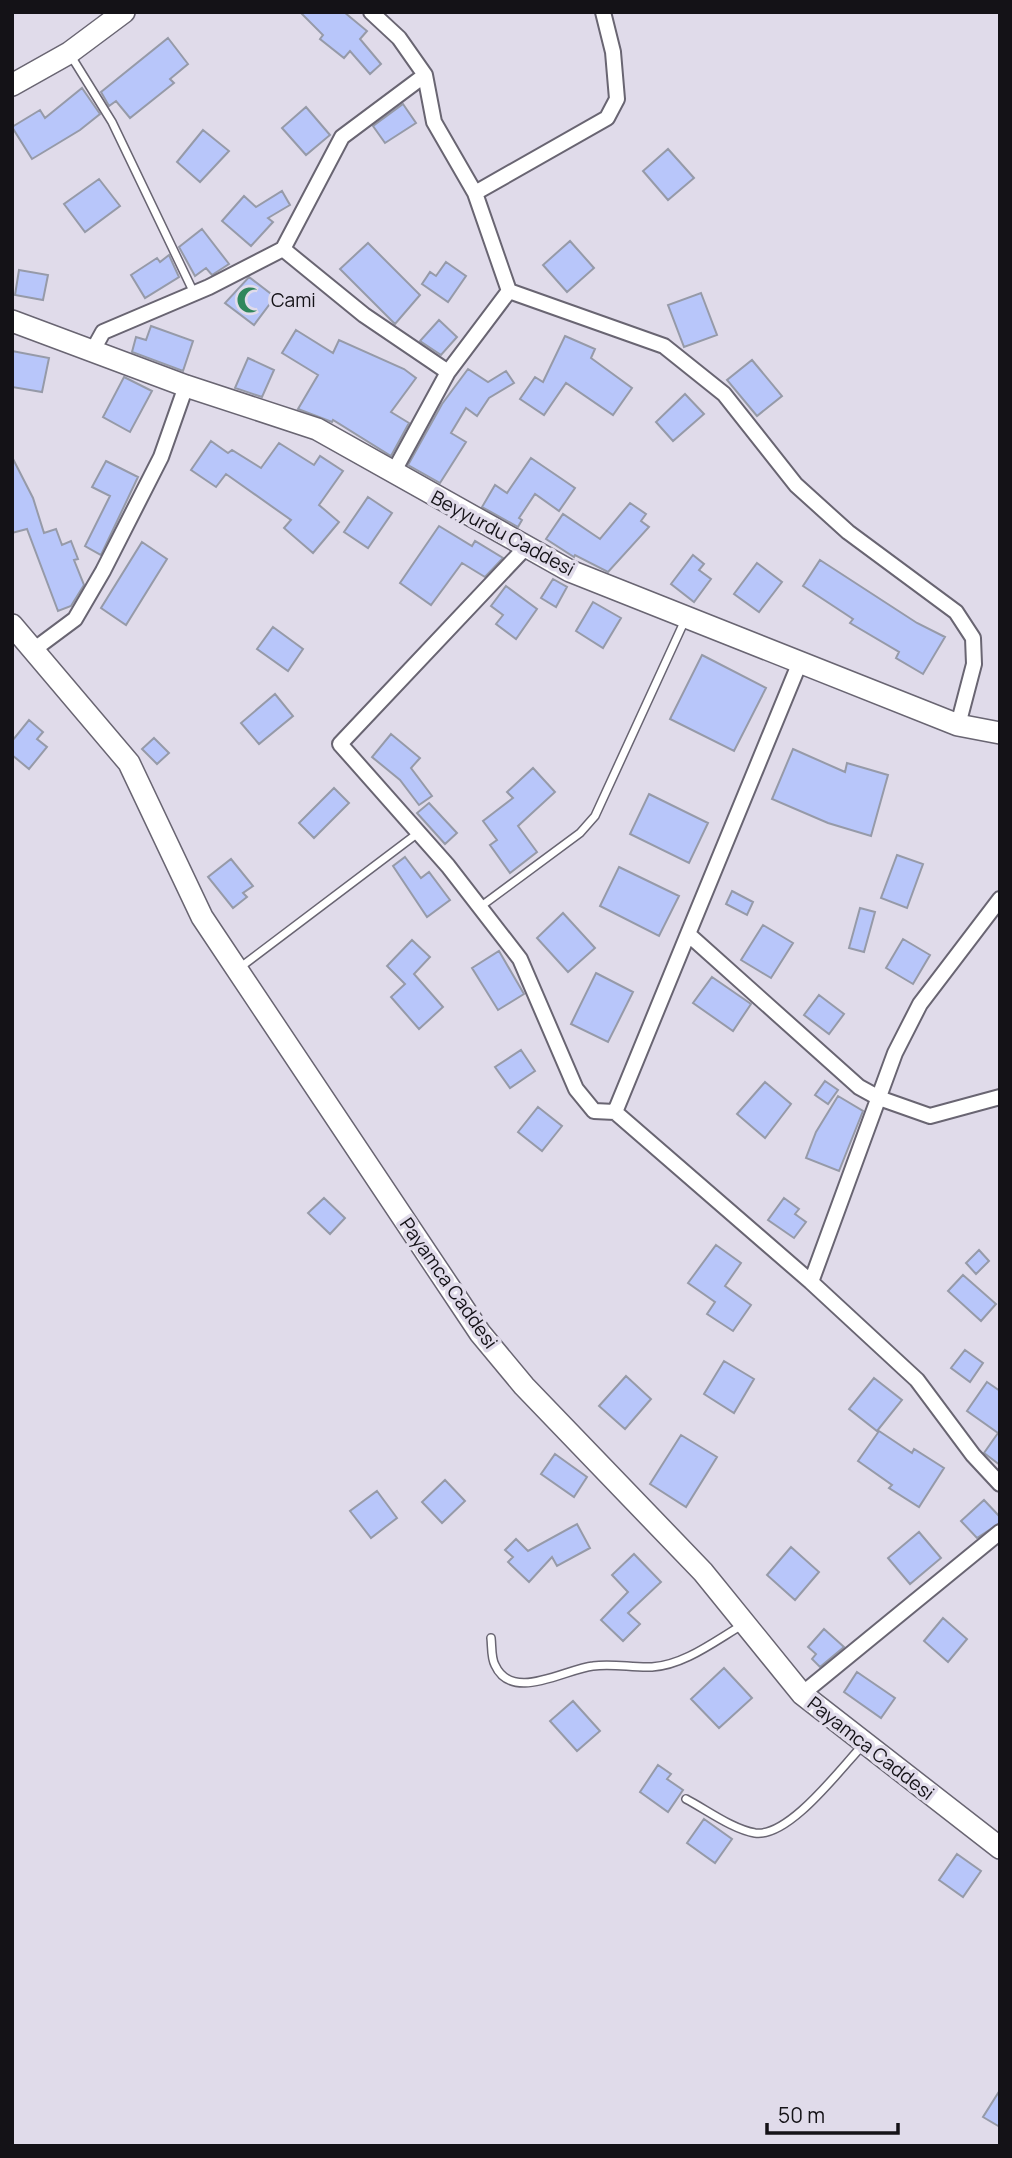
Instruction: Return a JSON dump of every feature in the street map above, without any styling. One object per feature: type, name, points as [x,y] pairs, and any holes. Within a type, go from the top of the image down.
[{"type":"street","points":[[12,85],[69,53],[124,12]]},
{"type":"street","points":[[372,12],[399,38],[425,75],[435,122],[475,192],[509,291]]},
{"type":"street","points":[[475,192],[607,118],[617,99],[613,52],[603,12]]},
{"type":"street","points":[[93,350],[103,332],[194,293],[283,249],[342,137],[425,75]]},
{"type":"street","points":[[283,249],[364,315],[448,373]]},
{"type":"street","points":[[393,473],[448,373],[509,291]]},
{"type":"street","points":[[509,291],[664,346],[724,394],[796,485],[848,532],[956,612],[973,638],[974,664],[958,724]]},
{"type":"street","name":"Beyyurdu Caddesi","points":[[12,321],[186,386],[317,429],[570,571],[958,724],[1000,733]]},
{"type":"street","points":[[32,650],[75,619],[89,595],[161,457],[186,386]]},
{"type":"street","points":[[527,546],[340,744],[419,833],[520,960],[576,1089],[594,1111],[615,1112],[811,1282],[917,1380],[973,1455],[1000,1483]]},
{"type":"street","name":"Payamca Caddesi","points":[[12,625],[129,762],[202,917],[480,1333],[524,1386],[683,1550],[802,1695],[1000,1848]]},
{"type":"street","points":[[615,1112],[800,662]]},
{"type":"street","points":[[811,1282],[895,1053],[920,1004],[1000,899]]},
{"type":"street","points":[[688,934],[859,1087],[879,1098],[930,1116],[1000,1097]]},
{"type":"street","points":[[802,1695],[1000,1532]]},
{"type":"lane","points":[[69,53],[112,122],[194,293]]},
{"type":"lane","points":[[480,907],[580,833],[595,816],[687,617]]},
{"type":"lane","points":[[238,969],[419,833]]},
{"type":"lane","points":[[491,1638],[494,1664],[499,1671],[514,1681],[534,1685],[590,1666],[647,1667],[671,1663],[745,1623]]},
{"type":"lane","points":[[686,1799],[746,1830],[760,1833],[776,1830],[817,1794],[864,1743]]},
{"type":"building","points":[[300,12],[344,12],[367,31],[360,39],[381,64],[370,74],[350,51],[344,58],[320,39],[323,35]]},
{"type":"building","points":[[168,38],[188,64],[170,79],[174,83],[130,118],[116,101],[109,106],[101,92]]},
{"type":"building","points":[[82,88],[100,114],[80,130],[32,159],[12,127],[40,110],[45,118]]},
{"type":"building","points":[[403,104],[416,123],[385,143],[373,126]]},
{"type":"building","points":[[306,107],[330,135],[306,155],[282,128]]},
{"type":"building","points":[[203,130],[229,151],[200,182],[177,162]]},
{"type":"building","points":[[668,149],[694,178],[668,200],[643,171]]},
{"type":"building","points":[[99,179],[120,206],[85,232],[64,204]]},
{"type":"building","points":[[282,191],[290,205],[268,218],[273,222],[251,246],[222,221],[244,196],[256,207]]},
{"type":"building","points":[[202,229],[229,264],[212,275],[206,268],[195,276],[179,247]]},
{"type":"building","points":[[570,241],[594,268],[567,292],[543,265]]},
{"type":"building","points":[[368,243],[420,295],[395,324],[340,269]]},
{"type":"building","points":[[169,255],[179,277],[145,298],[131,275],[157,258],[160,262]]},
{"type":"building","points":[[446,262],[466,276],[448,302],[422,284],[430,272],[436,276]]},
{"type":"building","points":[[19,270],[48,275],[43,300],[15,295]]},
{"type":"building","name":"Cami","points":[[249,277],[275,297],[254,325],[225,303]]},
{"type":"building","points":[[701,293],[717,335],[684,347],[668,305]]},
{"type":"building","points":[[439,320],[457,337],[441,355],[420,341]]},
{"type":"building","points":[[151,326],[193,341],[183,371],[132,352],[136,337],[146,340]]},
{"type":"building","points":[[296,330],[333,353],[339,340],[404,369],[416,378],[391,412],[409,423],[391,456],[333,420],[332,422],[298,409],[318,375],[282,353]]},
{"type":"building","points":[[565,336],[595,349],[591,358],[632,388],[613,415],[566,383],[544,415],[520,399],[535,377],[543,382]]},
{"type":"building","points":[[12,351],[49,358],[42,392],[12,387]]},
{"type":"building","points":[[248,358],[274,370],[262,397],[235,388]]},
{"type":"building","points":[[752,360],[782,396],[757,416],[727,380]]},
{"type":"building","points":[[468,369],[488,382],[506,371],[514,383],[489,398],[477,416],[466,408],[451,433],[466,442],[440,483],[408,465],[442,404]]},
{"type":"building","points":[[124,377],[152,391],[130,432],[103,417]]},
{"type":"building","points":[[685,394],[704,414],[673,441],[656,422]]},
{"type":"building","points":[[211,441],[228,453],[232,450],[261,468],[279,443],[314,465],[320,456],[343,471],[319,505],[339,522],[313,553],[284,528],[291,520],[226,474],[216,487],[191,470]]},
{"type":"building","points":[[12,457],[33,498],[44,533],[56,529],[62,545],[71,541],[78,559],[74,560],[84,585],[71,606],[58,611],[27,529],[12,533]]},
{"type":"building","points":[[531,458],[575,488],[559,511],[535,494],[519,518],[522,520],[518,527],[482,507],[495,485],[507,493]]},
{"type":"building","points":[[106,461],[138,477],[101,555],[85,546],[110,496],[92,487]]},
{"type":"building","points":[[368,497],[392,513],[368,548],[344,532]]},
{"type":"building","points":[[630,503],[646,514],[641,521],[649,527],[608,572],[575,555],[574,557],[546,539],[563,514],[600,539]]},
{"type":"building","points":[[439,526],[472,546],[475,541],[503,558],[485,577],[462,563],[431,605],[400,583]]},
{"type":"building","points":[[142,542],[167,559],[126,625],[101,608]]},
{"type":"building","points":[[693,555],[704,564],[699,570],[711,579],[694,602],[671,584]]},
{"type":"building","points":[[820,560],[917,623],[945,637],[923,674],[896,658],[899,652],[850,623],[853,619],[803,586]]},
{"type":"building","points":[[757,563],[782,582],[759,612],[734,594]]},
{"type":"building","points":[[553,579],[567,587],[556,607],[541,598]]},
{"type":"building","points":[[506,586],[537,609],[516,639],[496,624],[503,615],[491,606]]},
{"type":"building","points":[[593,602],[621,618],[603,648],[576,631]]},
{"type":"building","points":[[273,627],[303,649],[288,671],[257,649]]},
{"type":"building","points":[[702,655],[766,688],[734,751],[670,719]]},
{"type":"building","points":[[275,694],[293,716],[259,744],[241,723]]},
{"type":"building","points":[[29,720],[43,732],[37,739],[47,747],[29,769],[12,755],[12,741]]},
{"type":"building","points":[[391,734],[420,758],[411,768],[432,796],[419,805],[400,780],[372,757]]},
{"type":"building","points":[[154,738],[169,753],[157,764],[142,749]]},
{"type":"building","points":[[793,749],[845,772],[847,763],[888,775],[871,836],[828,823],[772,799]]},
{"type":"building","points":[[533,768],[555,792],[518,826],[537,852],[510,873],[490,845],[497,840],[483,821],[513,798],[507,792]]},
{"type":"building","points":[[334,788],[349,803],[314,838],[299,823]]},
{"type":"building","points":[[649,794],[708,823],[689,863],[630,834]]},
{"type":"building","points":[[429,803],[457,833],[445,844],[417,813]]},
{"type":"building","points":[[897,855],[923,864],[907,908],[881,898]]},
{"type":"building","points":[[405,857],[421,878],[429,872],[450,900],[427,917],[393,866]]},
{"type":"building","points":[[231,859],[253,886],[243,893],[247,897],[233,908],[208,877]]},
{"type":"building","points":[[619,867],[679,896],[659,936],[600,906]]},
{"type":"building","points":[[732,891],[753,902],[747,915],[726,904]]},
{"type":"building","points":[[860,908],[875,912],[864,952],[849,948]]},
{"type":"building","points":[[563,913],[595,948],[568,972],[537,938]]},
{"type":"building","points":[[763,925],[793,943],[771,978],[741,960]]},
{"type":"building","points":[[903,939],[930,955],[913,984],[886,968]]},
{"type":"building","points":[[412,940],[430,957],[414,974],[443,1007],[419,1029],[391,997],[405,984],[387,966]]},
{"type":"building","points":[[499,951],[524,994],[498,1010],[472,968]]},
{"type":"building","points":[[596,973],[633,992],[608,1042],[571,1024]]},
{"type":"building","points":[[712,977],[751,1004],[733,1031],[693,1003]]},
{"type":"building","points":[[819,995],[844,1014],[829,1034],[804,1015]]},
{"type":"building","points":[[521,1050],[535,1071],[510,1088],[495,1067]]},
{"type":"building","points":[[825,1081],[838,1090],[828,1104],[815,1095]]},
{"type":"building","points":[[765,1082],[791,1104],[765,1138],[737,1114]]},
{"type":"building","points":[[838,1096],[863,1111],[839,1171],[806,1158],[816,1132]]},
{"type":"building","points":[[538,1107],[562,1126],[542,1151],[518,1132]]},
{"type":"building","points":[[324,1198],[345,1218],[330,1234],[308,1213]]},
{"type":"building","points":[[784,1198],[799,1209],[795,1214],[806,1222],[794,1238],[768,1220]]},
{"type":"building","points":[[716,1245],[741,1263],[725,1286],[751,1305],[733,1331],[707,1314],[715,1302],[688,1283]]},
{"type":"building","points":[[979,1250],[989,1261],[976,1274],[966,1263]]},
{"type":"building","points":[[963,1275],[996,1304],[981,1321],[948,1291]]},
{"type":"building","points":[[965,1350],[983,1363],[970,1382],[951,1368]]},
{"type":"building","points":[[724,1361],[754,1379],[734,1413],[704,1394]]},
{"type":"building","points":[[626,1376],[651,1399],[625,1429],[599,1406]]},
{"type":"building","points":[[874,1378],[902,1400],[877,1431],[849,1409]]},
{"type":"building","points":[[987,1382],[1000,1391],[1000,1465],[984,1453],[998,1433],[967,1411]]},
{"type":"building","points":[[879,1431],[912,1453],[914,1449],[944,1468],[919,1507],[889,1488],[892,1485],[858,1461]]},
{"type":"building","points":[[681,1435],[717,1457],[686,1507],[650,1484]]},
{"type":"building","points":[[555,1454],[587,1477],[574,1497],[541,1474]]},
{"type":"building","points":[[445,1480],[465,1501],[442,1523],[422,1502]]},
{"type":"building","points":[[377,1491],[397,1518],[371,1538],[350,1511]]},
{"type":"building","points":[[984,1500],[1000,1517],[1000,1523],[977,1538],[961,1521]]},
{"type":"building","points":[[577,1524],[590,1548],[557,1566],[552,1557],[529,1582],[508,1562],[513,1557],[505,1550],[516,1539],[528,1551]]},
{"type":"building","points":[[919,1532],[941,1558],[910,1584],[888,1558]]},
{"type":"building","points":[[791,1547],[819,1572],[795,1600],[767,1575]]},
{"type":"building","points":[[634,1554],[661,1582],[628,1613],[640,1624],[623,1641],[601,1620],[628,1592],[612,1575]]},
{"type":"building","points":[[943,1618],[967,1639],[948,1662],[924,1641]]},
{"type":"building","points":[[824,1629],[844,1647],[820,1667],[812,1659],[816,1654],[808,1647]]},
{"type":"building","points":[[724,1668],[752,1698],[719,1728],[691,1699]]},
{"type":"building","points":[[857,1672],[895,1698],[881,1718],[844,1692]]},
{"type":"building","points":[[573,1701],[600,1731],[577,1751],[550,1721]]},
{"type":"building","points":[[658,1765],[671,1774],[667,1779],[683,1790],[668,1812],[640,1792]]},
{"type":"building","points":[[704,1819],[732,1839],[715,1863],[687,1843]]},
{"type":"building","points":[[957,1854],[981,1871],[963,1897],[939,1880]]},
{"type":"building","points":[[1000,2090],[1000,2127],[983,2117]]},
{"type":"place","name":"Cami","points":[[250,300]]}]
